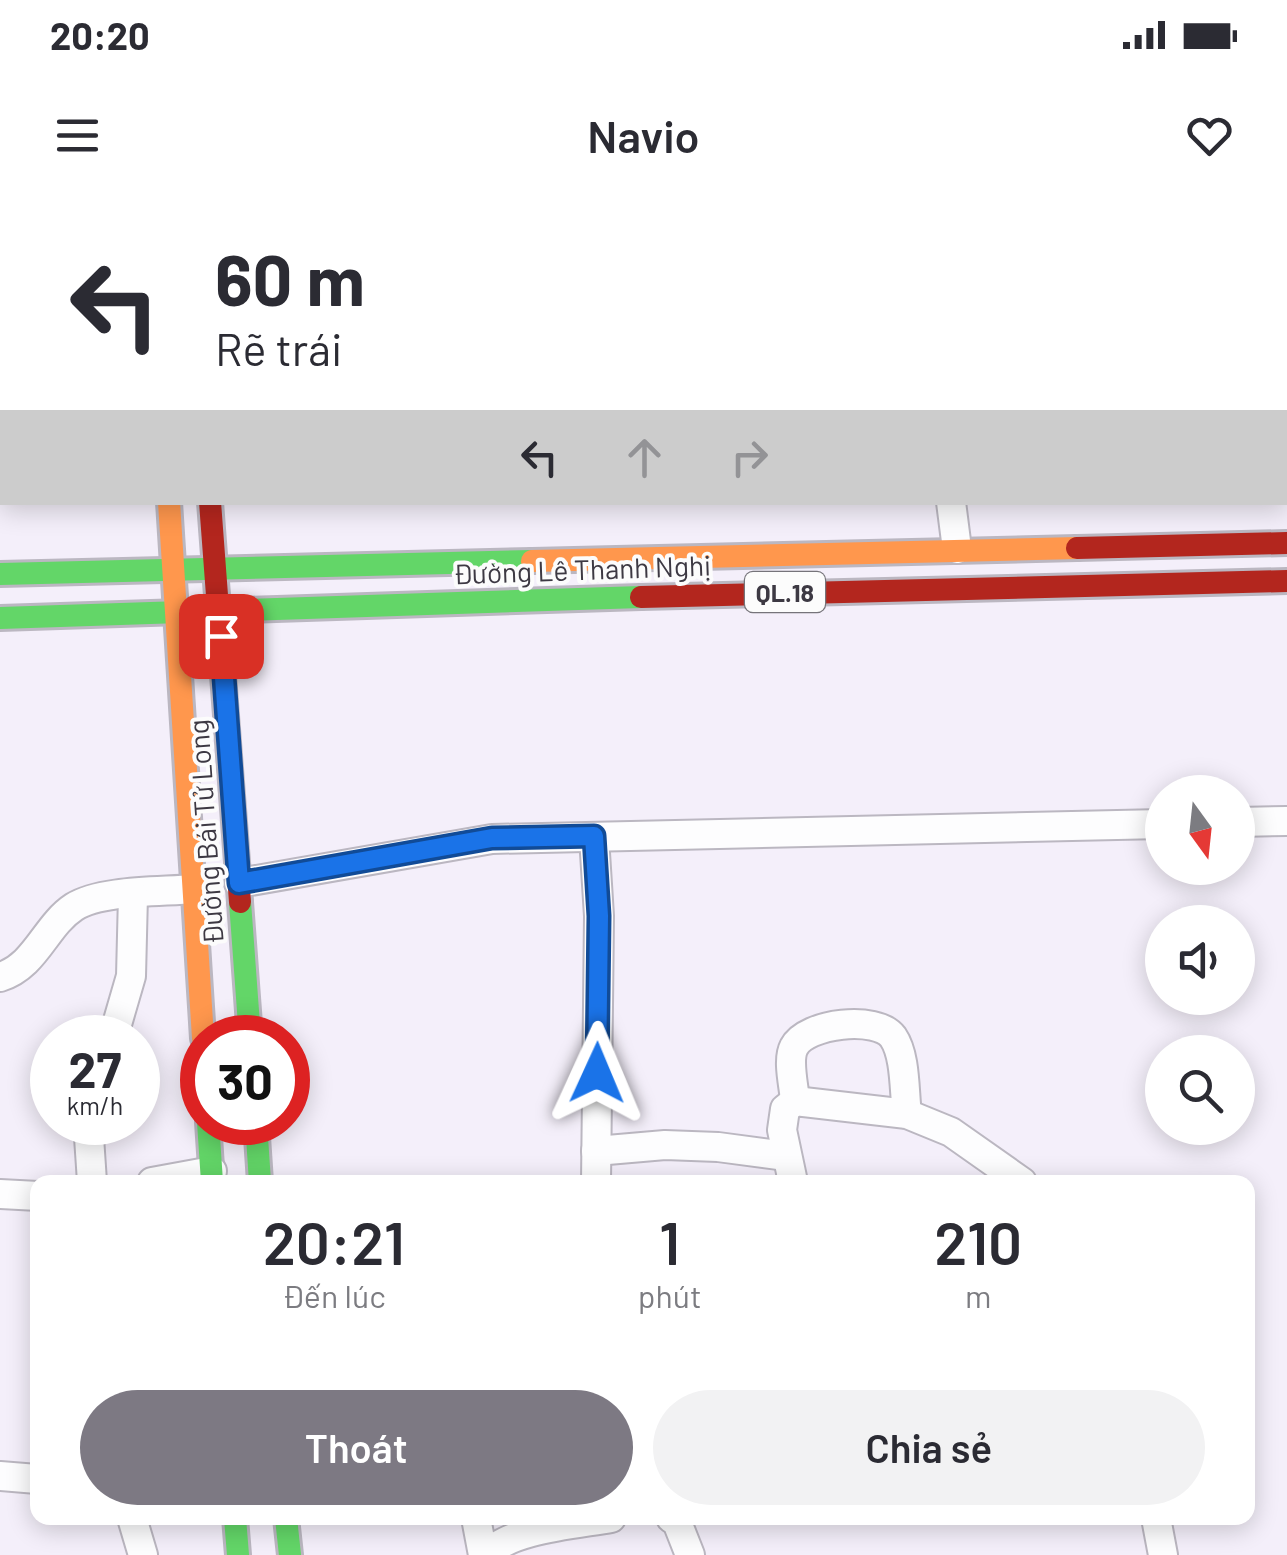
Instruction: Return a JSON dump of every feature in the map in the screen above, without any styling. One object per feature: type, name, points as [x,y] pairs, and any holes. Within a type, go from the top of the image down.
[{"type":"main road","name":"Đường Bái Tử Long","points":[[169,505],[200,1015]]},
{"type":"main road","name":"Đường Bái Tử Long","points":[[210,505],[248,1015]]},
{"type":"main road","name":"Đường Lê Thanh Nghị","points":[[0,574],[1287,543]]},
{"type":"main road","name":"Đường Lê Thanh Nghị","points":[[0,618],[760,593],[1287,581]]},
{"type":"main road","points":[[192,890],[239,883]]},
{"type":"main road","points":[[210,1145],[212,1175]]},
{"type":"main road","points":[[258,1145],[260,1175]]},
{"type":"main road","points":[[236,1525],[238,1555]]},
{"type":"main road","points":[[287,1525],[290,1555]]},
{"type":"street","points":[[951,505],[957,550]]},
{"type":"street","points":[[1255,822],[1287,821]]},
{"type":"street","points":[[239,883],[492,838],[1145,824]]},
{"type":"street","points":[[594,836],[599,916],[596,1175]]},
{"type":"street","points":[[0,977],[30,960],[74,907],[102,897],[192,890]]},
{"type":"street","points":[[120,1015],[131,976],[133,895]]},
{"type":"street","points":[[795,1101],[792,1052],[802,1037],[837,1026],[869,1024],[886,1030],[898,1047],[906,1114]]},
{"type":"street","points":[[596,1151],[665,1145],[718,1147],[789,1169],[782,1130],[785,1109],[795,1101],[906,1114],[952,1132],[1012,1175]]},
{"type":"street","points":[[90,1145],[92,1175]]},
{"type":"street","points":[[0,1194],[30,1196]]},
{"type":"street","points":[[0,1476],[30,1478]]},
{"type":"street","points":[[134,1525],[143,1555]]},
{"type":"street","points":[[478,1525],[485,1555],[523,1534],[572,1525]]},
{"type":"street","points":[[677,1525],[690,1555]]},
{"type":"street","points":[[1157,1525],[1163,1555]]},
{"type":"traffic: fast","points":[[0,574],[532,561]]},
{"type":"traffic: fast","points":[[0,618],[641,597]]},
{"type":"traffic: fast","points":[[240,902],[248,1015]]},
{"type":"traffic: fast","points":[[210,1145],[212,1175]]},
{"type":"traffic: fast","points":[[258,1145],[260,1175]]},
{"type":"traffic: fast","points":[[236,1525],[238,1555]]},
{"type":"traffic: fast","points":[[287,1525],[290,1555]]},
{"type":"traffic: slow","points":[[169,505],[202,1015]]},
{"type":"traffic: slow","points":[[532,561],[1077,548]]},
{"type":"traffic: jam","points":[[210,505],[240,902]]},
{"type":"traffic: jam","points":[[1077,548],[1287,543]]},
{"type":"traffic: jam","points":[[641,597],[1287,581]]},
{"type":"route","points":[[221,636],[239,883],[492,838],[594,836],[599,916],[597,1073]]}]
